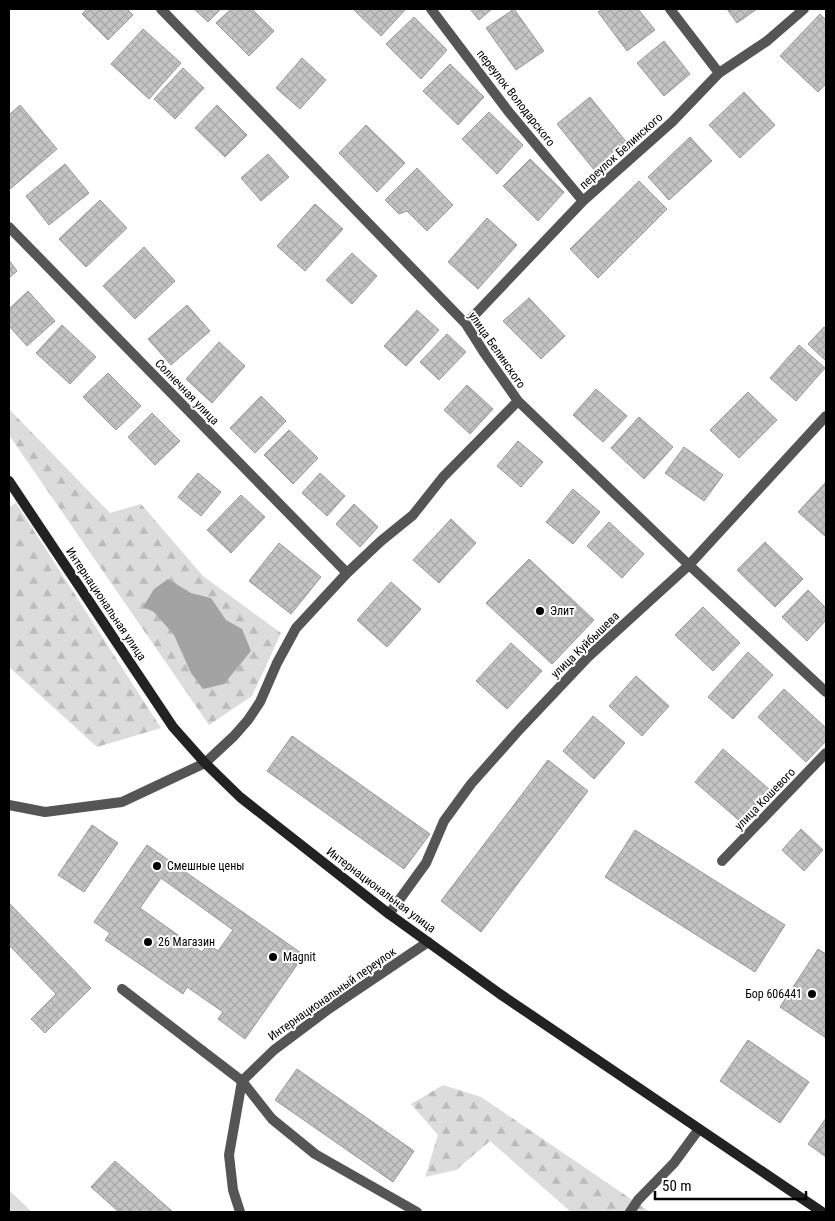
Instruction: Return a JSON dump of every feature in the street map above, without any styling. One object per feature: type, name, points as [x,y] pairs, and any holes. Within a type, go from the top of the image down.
[{"type":"main road","name":"Интернациональная улица","points":[[9,481],[13,496],[173,727],[204,763],[240,797],[389,914],[500,994],[822,1212]]},
{"type":"street","name":"улица Белинского","points":[[161,9],[466,324],[518,401],[689,565],[826,692]]},
{"type":"street","name":"переулок Володарского","points":[[431,9],[508,111],[583,202]]},
{"type":"street","points":[[670,9],[719,73]]},
{"type":"street","name":"переулок Белинского","points":[[466,324],[583,202],[672,122],[719,73],[767,41],[804,9]]},
{"type":"street","name":"Солнечная улица","points":[[9,228],[347,574]]},
{"type":"street","points":[[9,805],[45,812],[122,802],[204,763],[234,736],[248,720],[260,702],[277,663],[296,628],[347,574],[382,541],[414,515],[443,477],[518,401]]},
{"type":"street","name":"улица Куйбышева","points":[[389,914],[426,864],[444,821],[471,784],[588,657],[689,565],[826,416]]},
{"type":"street","name":"улица Кошевого","points":[[722,861],[826,753]]},
{"type":"street","name":"Интернациональный переулок","points":[[242,1081],[274,1050],[330,1008],[428,942]]},
{"type":"street","points":[[122,989],[242,1081],[272,1119],[315,1154],[417,1212]]},
{"type":"street","points":[[240,1212],[233,1190],[230,1155],[242,1081]]},
{"type":"street","points":[[630,1212],[638,1200],[674,1163],[699,1129]]},
{"type":"green space","points":[[9,409],[110,513],[141,504],[203,576],[281,633],[252,696],[209,725],[9,435]]},
{"type":"green space","points":[[16,503],[161,728],[97,747],[9,667],[9,507]]},
{"type":"green space","points":[[443,1085],[481,1097],[650,1212],[571,1212],[490,1141],[456,1170],[425,1177],[438,1135],[411,1104]]},
{"type":"green space","points":[[9,1190],[32,1212],[9,1212]]},
{"type":"shaded area","points":[[168,579],[191,593],[211,598],[226,620],[242,629],[251,651],[224,684],[203,689],[191,673],[174,635],[154,612],[143,607],[154,589]]},
{"type":"building","points":[[87,9],[127,9],[133,15],[108,40],[82,14]]},
{"type":"building","points":[[194,9],[221,9],[208,22]]},
{"type":"building","points":[[231,9],[252,9],[274,31],[249,56],[216,23]]},
{"type":"building","points":[[353,9],[406,9],[381,36]]},
{"type":"building","points":[[470,9],[492,9],[479,20]]},
{"type":"building","points":[[514,9],[544,51],[516,70],[486,28]]},
{"type":"building","points":[[602,9],[638,9],[655,30],[627,51],[598,12]]},
{"type":"building","points":[[727,9],[757,9],[737,23]]},
{"type":"building","points":[[820,14],[826,20],[826,84],[818,92],[780,56]]},
{"type":"building","points":[[414,17],[447,50],[421,79],[386,44]]},
{"type":"building","points":[[143,29],[181,63],[149,99],[111,64]]},
{"type":"building","points":[[664,41],[690,74],[664,96],[637,63]]},
{"type":"building","points":[[302,58],[326,80],[300,109],[276,88]]},
{"type":"building","points":[[450,64],[484,97],[458,125],[423,91]]},
{"type":"building","points":[[183,68],[204,88],[175,119],[154,99]]},
{"type":"building","points":[[744,92],[775,125],[740,158],[709,125]]},
{"type":"building","points":[[590,97],[628,144],[595,171],[557,124]]},
{"type":"building","points":[[20,105],[57,149],[9,190],[9,115]]},
{"type":"building","points":[[217,105],[247,135],[225,157],[195,128]]},
{"type":"building","points":[[489,112],[523,145],[497,174],[462,139]]},
{"type":"building","points":[[366,125],[405,163],[377,192],[339,153]]},
{"type":"building","points":[[690,137],[712,161],[669,200],[648,177]]},
{"type":"building","points":[[268,154],[289,177],[261,201],[241,178]]},
{"type":"building","points":[[530,159],[564,192],[538,221],[503,186]]},
{"type":"building","points":[[65,164],[89,193],[49,225],[26,196]]},
{"type":"building","points":[[417,168],[453,205],[427,231],[407,211],[399,214],[385,200]]},
{"type":"building","points":[[639,181],[667,209],[598,278],[570,249]]},
{"type":"building","points":[[100,200],[127,228],[86,267],[59,239]]},
{"type":"building","points":[[315,204],[343,229],[305,271],[277,246]]},
{"type":"building","points":[[487,218],[517,245],[478,289],[448,262]]},
{"type":"building","points":[[144,247],[175,281],[135,319],[103,286]]},
{"type":"building","points":[[352,253],[377,276],[352,304],[326,280]]},
{"type":"building","points":[[9,260],[17,271],[9,278]]},
{"type":"building","points":[[28,291],[55,321],[27,346],[9,326],[9,309]]},
{"type":"building","points":[[529,298],[565,336],[541,359],[503,321]]},
{"type":"building","points":[[187,305],[210,331],[171,365],[148,339]]},
{"type":"building","points":[[417,310],[439,330],[406,366],[384,346]]},
{"type":"building","points":[[62,325],[96,357],[70,384],[36,353]]},
{"type":"building","points":[[824,327],[826,329],[826,361],[808,344]]},
{"type":"building","points":[[447,334],[466,352],[439,380],[420,362]]},
{"type":"building","points":[[219,342],[245,366],[212,403],[186,379]]},
{"type":"building","points":[[799,345],[825,368],[796,401],[770,378]]},
{"type":"building","points":[[108,373],[141,406],[116,430],[83,397]]},
{"type":"building","points":[[467,385],[493,409],[470,434],[444,410]]},
{"type":"building","points":[[596,389],[627,416],[603,442],[573,415]]},
{"type":"building","points":[[748,392],[777,420],[739,458],[710,430]]},
{"type":"building","points":[[261,396],[286,421],[255,453],[230,428]]},
{"type":"building","points":[[152,413],[180,441],[155,465],[128,437]]},
{"type":"building","points":[[639,417],[673,447],[644,479],[611,448]]},
{"type":"building","points":[[289,430],[318,458],[293,484],[264,455]]},
{"type":"building","points":[[518,441],[543,462],[521,487],[497,466]]},
{"type":"building","points":[[684,447],[723,475],[704,501],[665,473]]},
{"type":"building","points":[[198,473],[221,492],[201,516],[178,497]]},
{"type":"building","points":[[320,473],[345,496],[327,516],[302,493]]},
{"type":"building","points":[[826,482],[826,537],[798,512]]},
{"type":"building","points":[[573,489],[600,512],[573,544],[546,522]]},
{"type":"building","points":[[241,495],[265,517],[231,553],[207,530]]},
{"type":"building","points":[[354,504],[378,527],[360,547],[336,524]]},
{"type":"building","points":[[451,519],[476,543],[439,583],[413,560]]},
{"type":"building","points":[[609,522],[644,554],[622,578],[587,546]]},
{"type":"building","points":[[765,542],[803,579],[775,607],[737,570]]},
{"type":"building","points":[[279,543],[321,577],[291,614],[249,581]]},
{"type":"building","name":"Элит","points":[[529,559],[594,620],[552,664],[486,603]]},
{"type":"building","points":[[391,582],[421,609],[387,647],[357,620]]},
{"type":"building","points":[[808,590],[826,608],[826,620],[807,641],[782,617]]},
{"type":"building","points":[[703,607],[740,643],[713,671],[675,635]]},
{"type":"building","points":[[511,643],[542,671],[507,709],[476,681]]},
{"type":"building","points":[[748,652],[773,675],[733,719],[708,697]]},
{"type":"building","points":[[636,676],[669,706],[642,736],[609,706]]},
{"type":"building","points":[[784,689],[826,728],[826,741],[806,762],[758,717]]},
{"type":"building","points":[[593,716],[625,743],[594,779],[563,751]]},
{"type":"building","points":[[292,736],[430,834],[404,869],[267,771]]},
{"type":"building","points":[[723,749],[770,790],[742,823],[695,782]]},
{"type":"building","points":[[548,760],[588,791],[481,932],[441,901]]},
{"type":"building","points":[[92,825],[118,843],[84,892],[58,875]]},
{"type":"building","points":[[801,829],[823,850],[804,871],[782,850]]},
{"type":"building","points":[[635,830],[785,925],[755,972],[605,877]]},
{"type":"building","name":"26 Магазин","points":[[147,845],[304,955],[245,1039],[218,1019],[223,1012],[187,987],[183,994],[105,940],[110,933],[94,922]],"holes":[[[161,878],[233,930],[218,951],[208,944],[202,952],[140,908]]]},
{"type":"building","points":[[9,903],[91,988],[45,1033],[31,1019],[56,994],[9,945]]},
{"type":"building","points":[[818,949],[826,954],[826,1038],[780,1007]]},
{"type":"building","points":[[748,1040],[809,1082],[780,1123],[720,1081]]},
{"type":"building","points":[[297,1069],[414,1151],[393,1182],[275,1100]]},
{"type":"building","points":[[826,1118],[826,1157],[808,1144]]},
{"type":"building","points":[[115,1161],[173,1212],[119,1212],[91,1187]]},
{"type":"place","name":"Элит","points":[[540,611]]},
{"type":"place","name":"Смешные цены","points":[[157,866]]},
{"type":"place","name":"26 Магазин","points":[[148,942]]},
{"type":"place","name":"Magnit","points":[[273,957]]},
{"type":"place","name":"Бор 606441","points":[[812,994]]}]
